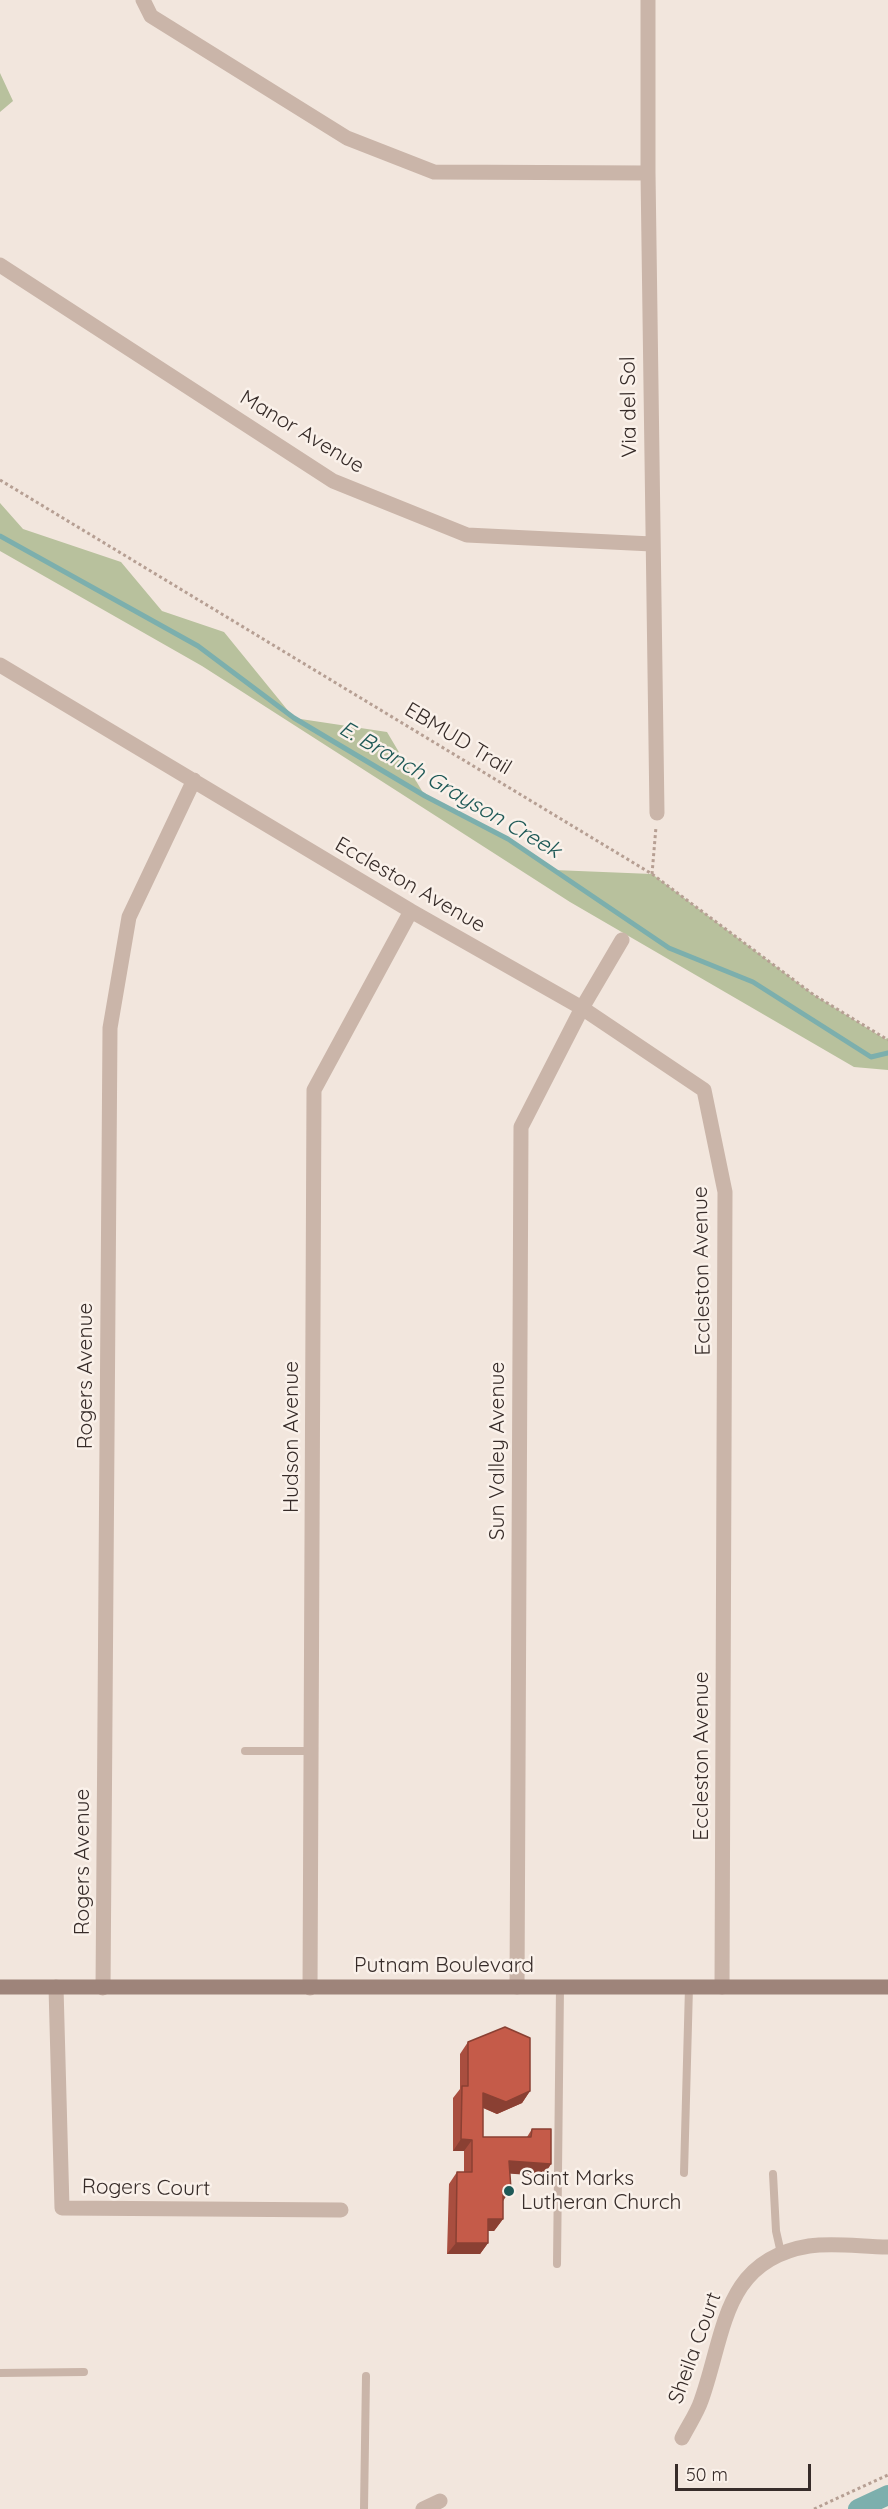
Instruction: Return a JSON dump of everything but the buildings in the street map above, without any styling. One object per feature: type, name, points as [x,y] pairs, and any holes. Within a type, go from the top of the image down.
[{"type":"street","points":[[144,0],[150,16],[347,138],[434,172],[648,173]]},
{"type":"street","name":"Via del Sol","points":[[648,0],[652,544],[657,813]]},
{"type":"street","name":"Manor Avenue","points":[[0,265],[333,481],[467,535],[652,544]]},
{"type":"street","name":"Eccleston Avenue","points":[[0,665],[411,911],[582,1008],[704,1090],[725,1192],[722,1987]]},
{"type":"street","name":"Rogers Avenue","points":[[103,1988],[110,1028],[129,917],[194,780]]},
{"type":"street","name":"Hudson Avenue","points":[[310,1988],[315,1090],[411,911]]},
{"type":"street","name":"Sun Valley Avenue","points":[[517,1987],[521,1127],[582,1008],[622,940]]},
{"type":"street","name":"Putnam Boulevard","points":[[0,1987],[888,1987]]},
{"type":"street","name":"Rogers Court","points":[[56,1987],[63,2208],[341,2210]]},
{"type":"street","name":"Sheila Court","points":[[682,2438],[701,2403],[730,2301],[747,2279],[781,2253],[810,2246],[888,2247]]},
{"type":"street","points":[[423,2509],[440,2500]]},
{"type":"lane","points":[[244,1751],[311,1751]]},
{"type":"lane","points":[[557,2264],[560,1987]]},
{"type":"lane","points":[[684,2173],[689,1987]]},
{"type":"lane","points":[[773,2174],[776,2231],[781,2253]]},
{"type":"lane","points":[[0,2373],[84,2372]]},
{"type":"lane","points":[[364,2509],[366,2376]]},
{"type":"path","name":"EBMUD Trail","points":[[0,480],[652,874],[814,995],[886,1040]]},
{"type":"path","points":[[652,874],[657,813]]},
{"type":"path","points":[[814,2509],[888,2475]]},
{"type":"green space","points":[[0,73],[13,101],[0,112]]},
{"type":"green space","points":[[0,503],[23,529],[121,562],[162,611],[224,632],[294,718],[387,732],[425,796],[508,839],[554,870],[652,874],[814,995],[885,1039],[888,1038],[888,1070],[854,1067],[570,902],[202,666],[0,551]]},
{"type":"waterway","name":"E. Branch Grayson Creek","points":[[0,536],[198,646],[294,718],[425,796],[508,839],[669,948],[753,982],[871,1057],[888,1053]]},
{"type":"waterway","points":[[858,2509],[888,2495]]},
{"type":"place","name":"Saint Marks Lutheran Church","points":[[509,2191]]}]
